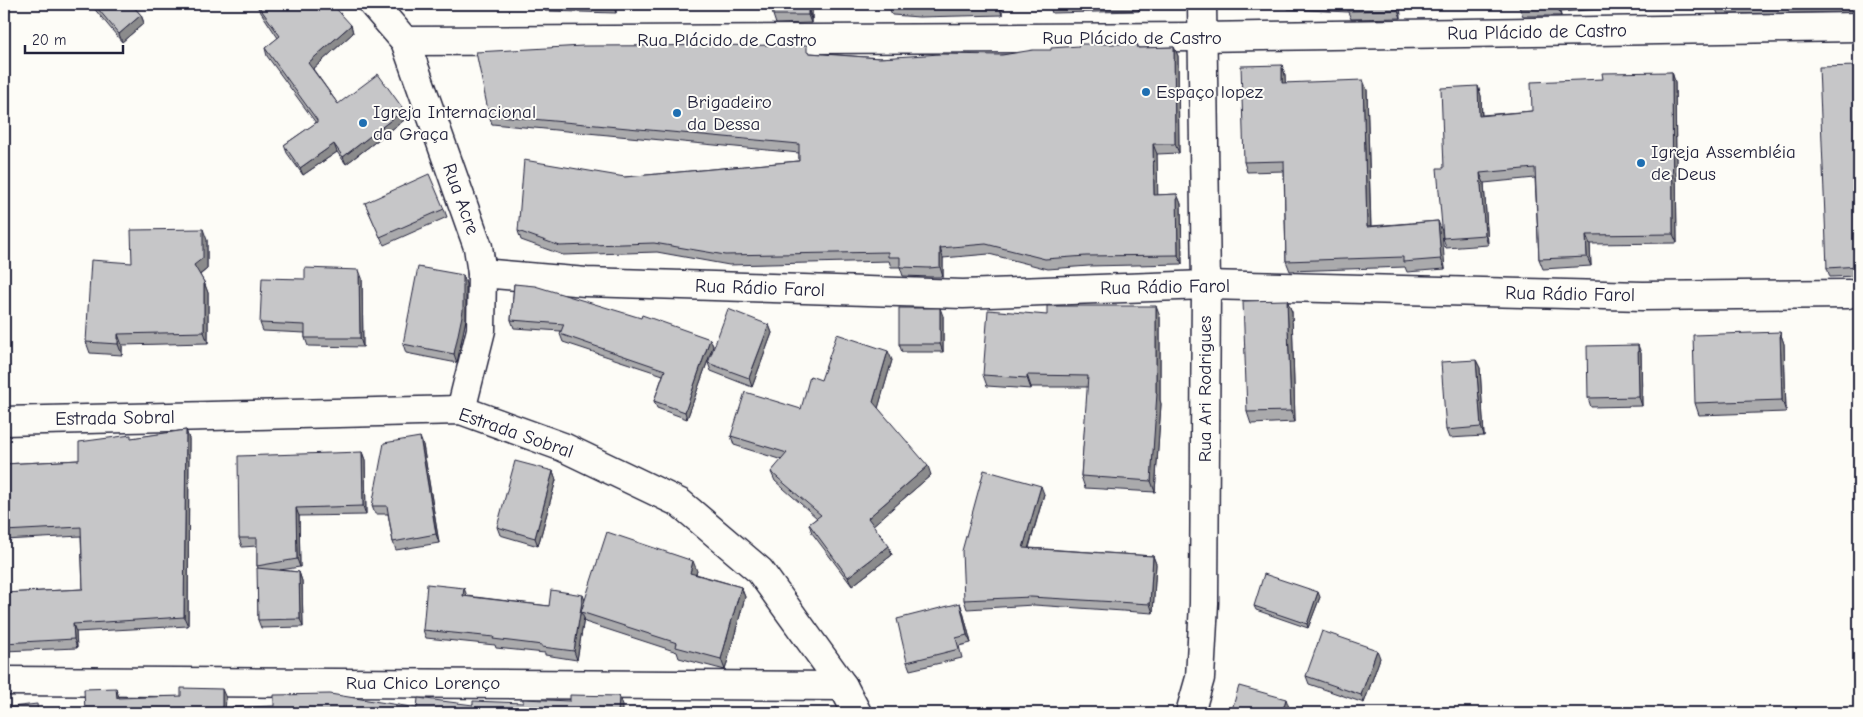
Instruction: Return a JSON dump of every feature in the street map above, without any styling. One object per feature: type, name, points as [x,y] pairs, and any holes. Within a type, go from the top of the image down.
[{"type":"street","name":"Rua Acre","points":[[373,4],[405,41],[478,247],[482,272],[481,330],[461,410]]},
{"type":"street","name":"Rua Ari Rodrigues","points":[[1190,713],[1200,678],[1204,603],[1206,285],[1202,4]]},
{"type":"street","name":"Rua Plácido de Castro","points":[[405,41],[1201,37],[1859,27]]},
{"type":"street","name":"Rua Rádio Farol","points":[[482,272],[586,282],[963,294],[1206,285],[1643,296],[1848,294]]},
{"type":"street","name":"Estrada Sobral","points":[[4,421],[461,410],[563,447],[680,503],[760,571],[843,686],[857,713]]},
{"type":"street","name":"Rua Chico Lorenço","points":[[4,680],[843,686]]},
{"type":"building","points":[[94,4],[131,4],[141,15],[119,34]]},
{"type":"building","points":[[257,4],[303,4],[307,9],[312,4],[332,4],[351,25],[308,63],[338,104],[378,74],[404,110],[343,157],[334,144],[300,168],[284,145],[317,122],[317,120],[265,48],[280,36]]},
{"type":"building","points":[[577,4],[613,4],[613,5]]},
{"type":"building","points":[[773,4],[809,4],[808,15],[773,15]]},
{"type":"building","points":[[889,4],[999,4],[999,6],[916,8],[889,7]]},
{"type":"building","points":[[1049,4],[1096,4],[1049,5]]},
{"type":"building","points":[[1348,4],[1398,4],[1398,10],[1348,11]]},
{"type":"building","points":[[1519,4],[1557,4],[1557,7],[1519,7]]},
{"type":"building","points":[[1079,44],[1137,44],[1138,48],[1174,47],[1175,144],[1153,144],[1154,195],[1177,194],[1178,255],[1086,256],[1045,259],[986,244],[940,248],[940,267],[929,268],[900,267],[900,257],[888,257],[888,252],[725,255],[654,243],[560,246],[518,231],[524,160],[625,177],[799,161],[799,144],[489,115],[476,52],[583,46],[807,45],[807,52],[809,53],[880,58],[940,54],[1002,55],[1079,46]]},
{"type":"building","points":[[1282,65],[1282,83],[1363,80],[1367,227],[1438,221],[1441,259],[1403,262],[1403,257],[1286,261],[1284,161],[1244,162],[1241,66]]},
{"type":"building","points":[[1859,66],[1859,266],[1827,268],[1819,67]]},
{"type":"building","points":[[1672,72],[1673,234],[1586,235],[1587,257],[1539,259],[1535,168],[1480,173],[1485,235],[1443,238],[1437,168],[1444,168],[1441,88],[1478,86],[1479,116],[1532,111],[1531,82],[1603,79],[1602,73]]},
{"type":"building","points":[[429,174],[444,209],[380,237],[365,203]]},
{"type":"building","points":[[203,229],[203,258],[194,265],[204,282],[204,332],[118,334],[118,344],[86,342],[91,260],[132,263],[131,230]]},
{"type":"building","points":[[418,267],[463,275],[463,311],[454,354],[403,344]]},
{"type":"building","points":[[305,268],[359,270],[360,338],[305,338],[305,325],[260,323],[262,278],[305,279]]},
{"type":"building","points":[[514,284],[535,286],[641,318],[642,315],[710,339],[685,412],[654,401],[665,370],[560,334],[564,324],[511,320]]},
{"type":"building","points":[[1287,300],[1291,411],[1247,412],[1243,301]]},
{"type":"building","points":[[1047,306],[1156,306],[1157,393],[1151,481],[1081,476],[1088,376],[1027,375],[1027,378],[983,375],[988,310],[1047,315]]},
{"type":"building","points":[[899,308],[940,308],[940,344],[899,344]]},
{"type":"building","points":[[728,309],[769,325],[749,378],[708,363]]},
{"type":"building","points":[[1780,332],[1782,400],[1695,403],[1693,335]]},
{"type":"building","points":[[837,334],[888,351],[873,402],[928,466],[868,518],[889,546],[848,577],[809,524],[821,515],[771,472],[787,453],[731,436],[745,392],[801,409],[810,376],[821,380]]},
{"type":"building","points":[[1638,345],[1639,397],[1588,398],[1587,346]]},
{"type":"building","points":[[1476,360],[1481,427],[1446,430],[1441,362]]},
{"type":"building","points":[[186,430],[184,617],[73,624],[74,639],[4,643],[4,593],[83,589],[81,527],[4,531],[4,464],[79,460],[79,442],[131,435],[131,438]]},
{"type":"building","points":[[420,437],[436,534],[393,542],[387,506],[372,506],[384,443]]},
{"type":"building","points":[[362,452],[363,506],[296,508],[297,559],[257,566],[257,538],[239,538],[238,456]]},
{"type":"building","points":[[515,461],[553,471],[535,538],[497,527]]},
{"type":"building","points":[[984,470],[1041,486],[1023,548],[1153,556],[1150,604],[1031,597],[964,600],[962,551]]},
{"type":"building","points":[[607,532],[693,561],[690,573],[741,587],[721,659],[676,647],[677,643],[581,612]]},
{"type":"building","points":[[257,568],[299,572],[300,619],[258,620]]},
{"type":"building","points":[[1264,574],[1318,592],[1307,624],[1254,606]]},
{"type":"building","points":[[427,584],[464,588],[463,596],[549,606],[551,590],[583,595],[574,651],[493,639],[494,637],[423,630]]},
{"type":"building","points":[[960,603],[967,635],[956,638],[959,649],[907,662],[897,619]]},
{"type":"building","points":[[1322,631],[1377,650],[1361,695],[1306,676]]},
{"type":"building","points":[[1239,686],[1286,699],[1282,713],[1231,713]]},
{"type":"building","points":[[116,688],[117,698],[181,696],[181,688],[222,689],[222,708],[274,706],[274,695],[330,694],[417,708],[418,698],[473,705],[473,701],[523,703],[523,699],[570,701],[570,695],[619,696],[618,713],[85,713],[84,689]]},
{"type":"building","points":[[37,704],[38,713],[4,713],[4,708]]},
{"type":"building","points":[[776,707],[810,713],[776,713]]},
{"type":"place","name":"Espaço lopez","points":[[1146,92]]},
{"type":"place","name":"Brigadeiro da Dessa","points":[[677,113]]},
{"type":"place","name":"Igreja Internacional da Graça","points":[[363,123]]},
{"type":"place","name":"Igreja Assembléia de Deus","points":[[1641,163]]}]
